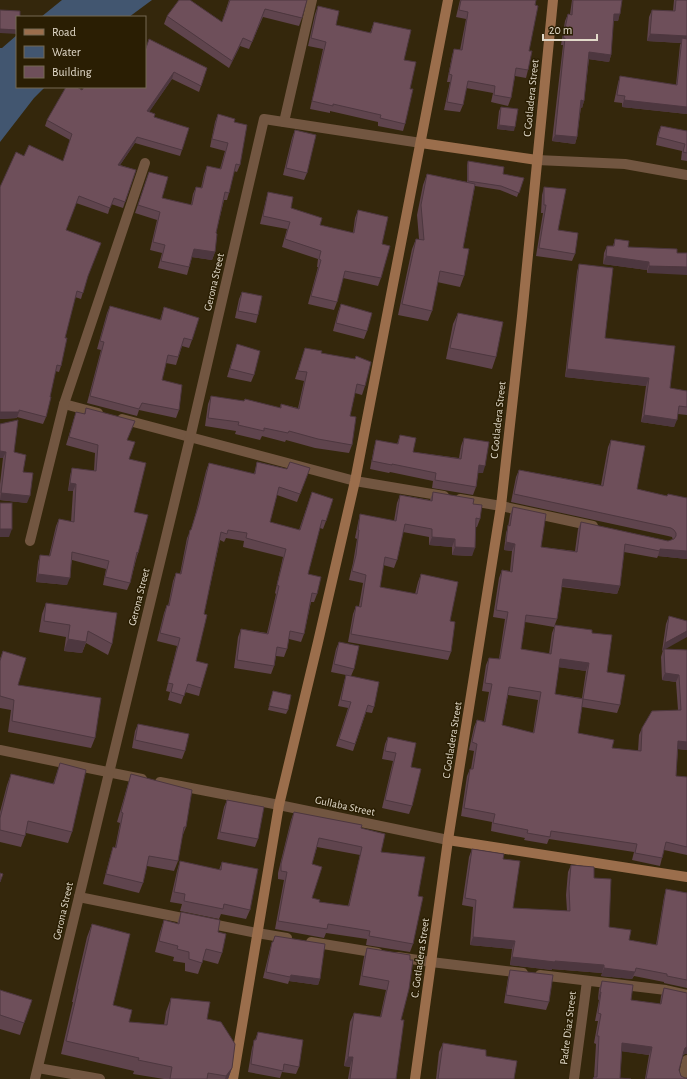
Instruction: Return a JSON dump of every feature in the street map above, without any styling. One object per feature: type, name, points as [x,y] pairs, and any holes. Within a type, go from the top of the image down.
[{"type":"street","points":[[312,0],[284,122],[537,160],[625,164],[687,175]]},
{"type":"street","points":[[233,1079],[279,805],[355,481],[448,0]]},
{"type":"street","name":"C Gotladera Street","points":[[448,840],[501,506],[522,316],[553,0]]},
{"type":"street","name":"Gerona Street","points":[[35,1079],[190,438],[264,119],[284,122]]},
{"type":"street","points":[[30,541],[64,404],[145,163]]},
{"type":"street","points":[[64,404],[355,481],[501,506],[599,527]]},
{"type":"street","name":"Gullaba Street","points":[[0,750],[448,840],[687,877]]},
{"type":"street","name":"C. Gotladera Street","points":[[415,1079],[448,840]]},
{"type":"street","points":[[79,897],[257,933],[431,962],[666,990],[687,995]]},
{"type":"street","name":"Padre Diaz Street","points":[[574,1079],[587,981]]},
{"type":"street","points":[[684,1079],[687,1060]]},
{"type":"street","points":[[38,1068],[100,1079]]},
{"type":"water","points":[[62,0],[152,0],[130,16],[42,16]]},
{"type":"water","points":[[16,36],[16,88],[44,88],[34,98],[0,142],[0,48],[2,48]]},
{"type":"building","points":[[179,0],[190,0],[222,22],[230,0],[307,0],[302,18],[265,9],[252,42],[243,38],[232,61],[167,16]]},
{"type":"building","points":[[461,0],[536,0],[535,5],[538,6],[529,51],[532,51],[528,70],[516,68],[511,98],[494,95],[495,86],[468,81],[463,105],[447,102],[452,75],[449,74],[454,49],[462,50],[468,12],[459,10]]},
{"type":"building","points":[[573,0],[622,0],[620,14],[614,14],[611,55],[589,52],[584,101],[581,100],[577,137],[555,135],[565,38],[563,38],[568,14],[572,15]]},
{"type":"building","points":[[676,0],[687,0],[687,36],[650,34],[652,10],[675,11]]},
{"type":"building","points":[[318,6],[339,11],[336,25],[371,33],[374,22],[411,30],[404,60],[416,62],[410,89],[413,89],[405,124],[380,118],[381,115],[333,104],[333,106],[312,101],[326,42],[311,38]]},
{"type":"building","points":[[0,10],[20,11],[20,16],[16,16],[16,30],[0,29]]},
{"type":"building","points":[[682,38],[687,39],[687,107],[624,100],[625,96],[617,95],[620,76],[677,85]]},
{"type":"building","points":[[149,39],[207,68],[201,86],[174,72],[147,111],[155,114],[154,117],[189,128],[182,150],[137,137],[118,165],[136,170],[125,202],[114,198],[110,208],[79,196],[66,230],[101,243],[83,293],[77,291],[65,338],[67,338],[61,366],[57,365],[46,417],[19,410],[19,412],[0,412],[0,187],[16,152],[24,156],[29,145],[63,161],[72,134],[47,120],[65,88],[79,88],[82,90],[83,88],[146,88],[146,48]]},
{"type":"building","points":[[501,107],[518,109],[515,127],[499,125]]},
{"type":"building","points":[[218,114],[235,119],[234,122],[247,125],[240,165],[236,164],[229,193],[225,192],[216,233],[215,252],[194,249],[189,267],[161,261],[165,245],[153,242],[160,212],[138,205],[149,172],[168,177],[162,198],[192,205],[196,187],[202,188],[207,166],[221,169],[228,143],[212,139]]},
{"type":"building","points":[[661,126],[687,131],[687,153],[683,152],[685,144],[658,137]]},
{"type":"building","points":[[295,130],[316,135],[307,173],[286,168]]},
{"type":"building","points":[[468,161],[504,167],[503,174],[524,178],[519,193],[501,186],[468,181]]},
{"type":"building","points":[[427,174],[475,184],[463,248],[469,249],[464,276],[440,271],[432,311],[402,304],[416,239],[424,240],[421,205]]},
{"type":"building","points":[[544,187],[566,189],[558,230],[578,233],[575,254],[539,248],[546,205],[544,205]]},
{"type":"building","points":[[268,192],[293,197],[291,208],[322,218],[320,225],[354,233],[358,210],[388,217],[382,244],[390,246],[381,278],[345,271],[337,302],[311,296],[321,260],[319,259],[321,251],[285,239],[290,222],[263,216]]},
{"type":"building","points":[[615,239],[629,241],[628,247],[677,249],[677,253],[687,253],[687,267],[649,266],[649,262],[606,256],[607,246],[614,246]]},
{"type":"building","points":[[579,264],[613,268],[605,338],[675,346],[670,388],[687,391],[687,407],[679,406],[677,420],[644,415],[649,378],[567,369]]},
{"type":"building","points":[[242,292],[262,296],[258,315],[238,311]]},
{"type":"building","points":[[341,304],[372,313],[367,331],[336,323]]},
{"type":"building","points":[[110,306],[161,320],[164,307],[199,318],[192,340],[184,338],[178,357],[168,355],[162,380],[182,385],[179,410],[142,403],[139,409],[90,396],[104,342],[100,341]]},
{"type":"building","points":[[458,313],[503,322],[496,357],[450,348]]},
{"type":"building","points":[[237,344],[260,351],[254,375],[230,369]]},
{"type":"building","points":[[305,348],[322,351],[321,353],[355,359],[356,356],[371,362],[365,386],[357,384],[350,416],[356,417],[352,445],[318,439],[289,431],[288,433],[264,428],[264,431],[238,425],[239,422],[208,418],[211,396],[244,401],[245,399],[281,408],[281,404],[299,409],[307,372],[298,371]]},
{"type":"building","points":[[86,408],[135,421],[127,440],[135,442],[129,459],[146,463],[134,512],[148,515],[130,583],[105,577],[109,561],[72,552],[70,578],[38,574],[40,555],[50,556],[59,519],[74,522],[76,484],[70,483],[72,468],[96,471],[98,445],[69,437],[76,412],[85,414]]},
{"type":"building","points":[[18,420],[14,452],[26,455],[23,472],[33,473],[30,496],[1,493],[6,452],[0,451],[0,424]]},
{"type":"building","points":[[400,435],[416,438],[413,452],[461,459],[464,438],[489,442],[485,466],[479,465],[476,487],[435,480],[436,473],[372,461],[376,440],[398,444]]},
{"type":"building","points":[[611,440],[645,446],[637,489],[667,496],[668,494],[687,498],[687,551],[660,549],[660,551],[625,544],[620,586],[563,579],[557,619],[526,615],[521,649],[551,654],[555,625],[592,630],[592,633],[612,635],[607,672],[625,675],[620,705],[583,699],[578,733],[614,740],[612,748],[641,751],[642,728],[652,711],[681,710],[679,675],[665,673],[664,649],[687,650],[687,742],[678,741],[676,776],[687,777],[687,847],[666,842],[662,858],[635,853],[637,844],[551,831],[550,837],[527,833],[528,830],[493,823],[495,814],[464,808],[470,769],[473,769],[477,744],[472,742],[477,720],[485,722],[492,684],[485,683],[489,658],[500,659],[508,612],[496,610],[502,570],[512,572],[515,544],[506,542],[508,525],[510,526],[513,507],[546,514],[541,547],[577,552],[581,522],[668,541],[674,539],[676,536],[676,533],[671,528],[514,494],[519,470],[603,486]],"holes":[[[560,659],[589,663],[583,699],[555,694]],[[509,687],[541,692],[534,733],[502,725]]]},
{"type":"building","points":[[257,462],[287,469],[290,462],[310,468],[300,494],[279,487],[270,522],[300,530],[312,492],[333,499],[326,521],[322,520],[308,574],[321,577],[317,594],[312,593],[304,634],[290,631],[287,649],[277,647],[274,666],[237,660],[241,629],[268,634],[279,586],[277,585],[286,549],[246,538],[247,533],[228,530],[227,534],[221,532],[204,614],[207,615],[196,661],[208,664],[201,688],[188,684],[184,696],[171,692],[173,684],[168,683],[180,638],[160,633],[167,605],[169,606],[176,573],[181,574],[190,530],[199,504],[209,463],[255,474]]},
{"type":"building","points":[[433,492],[474,499],[473,504],[482,505],[480,519],[476,518],[475,548],[455,547],[455,539],[432,537],[432,529],[405,524],[397,560],[385,557],[380,587],[417,594],[421,574],[458,582],[450,621],[455,622],[451,652],[351,634],[356,606],[361,607],[366,575],[352,571],[356,555],[360,514],[396,521],[400,495],[432,501]]},
{"type":"building","points":[[0,503],[12,503],[12,529],[0,529]]},
{"type":"building","points":[[46,603],[117,613],[112,644],[88,631],[86,642],[68,639],[70,625],[44,621]]},
{"type":"building","points":[[669,616],[687,621],[687,631],[665,643]]},
{"type":"building","points":[[339,642],[359,646],[354,669],[334,664]]},
{"type":"building","points":[[3,651],[26,658],[18,685],[101,698],[95,738],[12,721],[14,700],[0,696],[0,661]]},
{"type":"building","points":[[346,675],[379,682],[374,707],[368,705],[355,744],[339,739],[351,702],[341,700]]},
{"type":"building","points":[[273,691],[291,695],[288,710],[269,706]]},
{"type":"building","points":[[138,724],[189,734],[185,751],[135,740]]},
{"type":"building","points":[[388,737],[416,743],[411,767],[421,769],[412,806],[385,800],[396,753],[385,751]]},
{"type":"building","points":[[60,763],[86,770],[72,832],[28,821],[25,836],[0,830],[0,818],[11,774],[54,784]]},
{"type":"building","points":[[131,774],[192,790],[186,827],[184,827],[178,861],[149,856],[143,883],[106,874],[113,847],[116,848],[123,813],[121,812]]},
{"type":"building","points":[[227,800],[264,807],[258,839],[220,832]]},
{"type":"building","points":[[294,812],[362,825],[361,828],[385,834],[381,852],[425,857],[418,896],[423,897],[413,944],[369,936],[370,931],[328,924],[327,929],[278,921],[287,872],[281,871],[281,864]],"holes":[[[319,838],[362,847],[349,906],[319,902],[320,900],[312,898],[322,867],[312,864]]]},
{"type":"building","points":[[472,849],[504,854],[503,859],[520,861],[513,908],[570,911],[569,888],[571,865],[594,867],[594,878],[611,879],[609,927],[631,930],[629,940],[657,945],[666,889],[687,893],[687,980],[667,976],[667,974],[636,968],[635,972],[604,968],[604,965],[555,962],[512,957],[515,941],[473,937],[476,900],[465,898]]},
{"type":"building","points":[[180,861],[221,870],[222,862],[258,869],[250,910],[224,904],[223,909],[184,901],[185,894],[174,892]]},
{"type":"building","points":[[0,873],[3,874],[0,882]]},
{"type":"building","points":[[181,912],[220,920],[218,932],[226,934],[222,953],[206,949],[202,963],[189,959],[189,952],[177,949],[178,946],[159,941],[164,920],[179,924]]},
{"type":"building","points":[[92,924],[130,934],[113,1005],[132,1010],[129,1022],[167,1025],[171,998],[210,1002],[207,1019],[221,1022],[235,1044],[232,1068],[226,1076],[208,1073],[207,1079],[170,1079],[172,1067],[138,1060],[139,1058],[66,1041]]},
{"type":"building","points":[[275,936],[325,944],[320,979],[291,975],[290,977],[266,972],[272,942]]},
{"type":"building","points":[[367,948],[410,955],[410,960],[413,960],[409,989],[401,1020],[404,1020],[396,1079],[350,1079],[353,1057],[348,1057],[354,1013],[381,1017],[389,981],[362,976]]},
{"type":"building","points":[[510,970],[553,975],[549,1002],[506,995]]},
{"type":"building","points":[[602,981],[633,985],[631,1000],[661,1004],[664,988],[687,993],[687,1047],[685,1048],[679,1070],[681,1076],[687,1079],[646,1079],[652,1047],[622,1043],[620,1078],[631,1079],[593,1079],[594,1077],[597,1077],[599,1036],[597,1036],[601,1014],[598,1013]]},
{"type":"building","points":[[0,990],[32,1000],[24,1023],[0,1015]]},
{"type":"building","points":[[258,1032],[303,1040],[299,1067],[284,1064],[283,1071],[251,1064],[254,1040],[256,1040]]},
{"type":"building","points":[[443,1043],[486,1050],[486,1056],[517,1061],[514,1079],[438,1079]]}]
